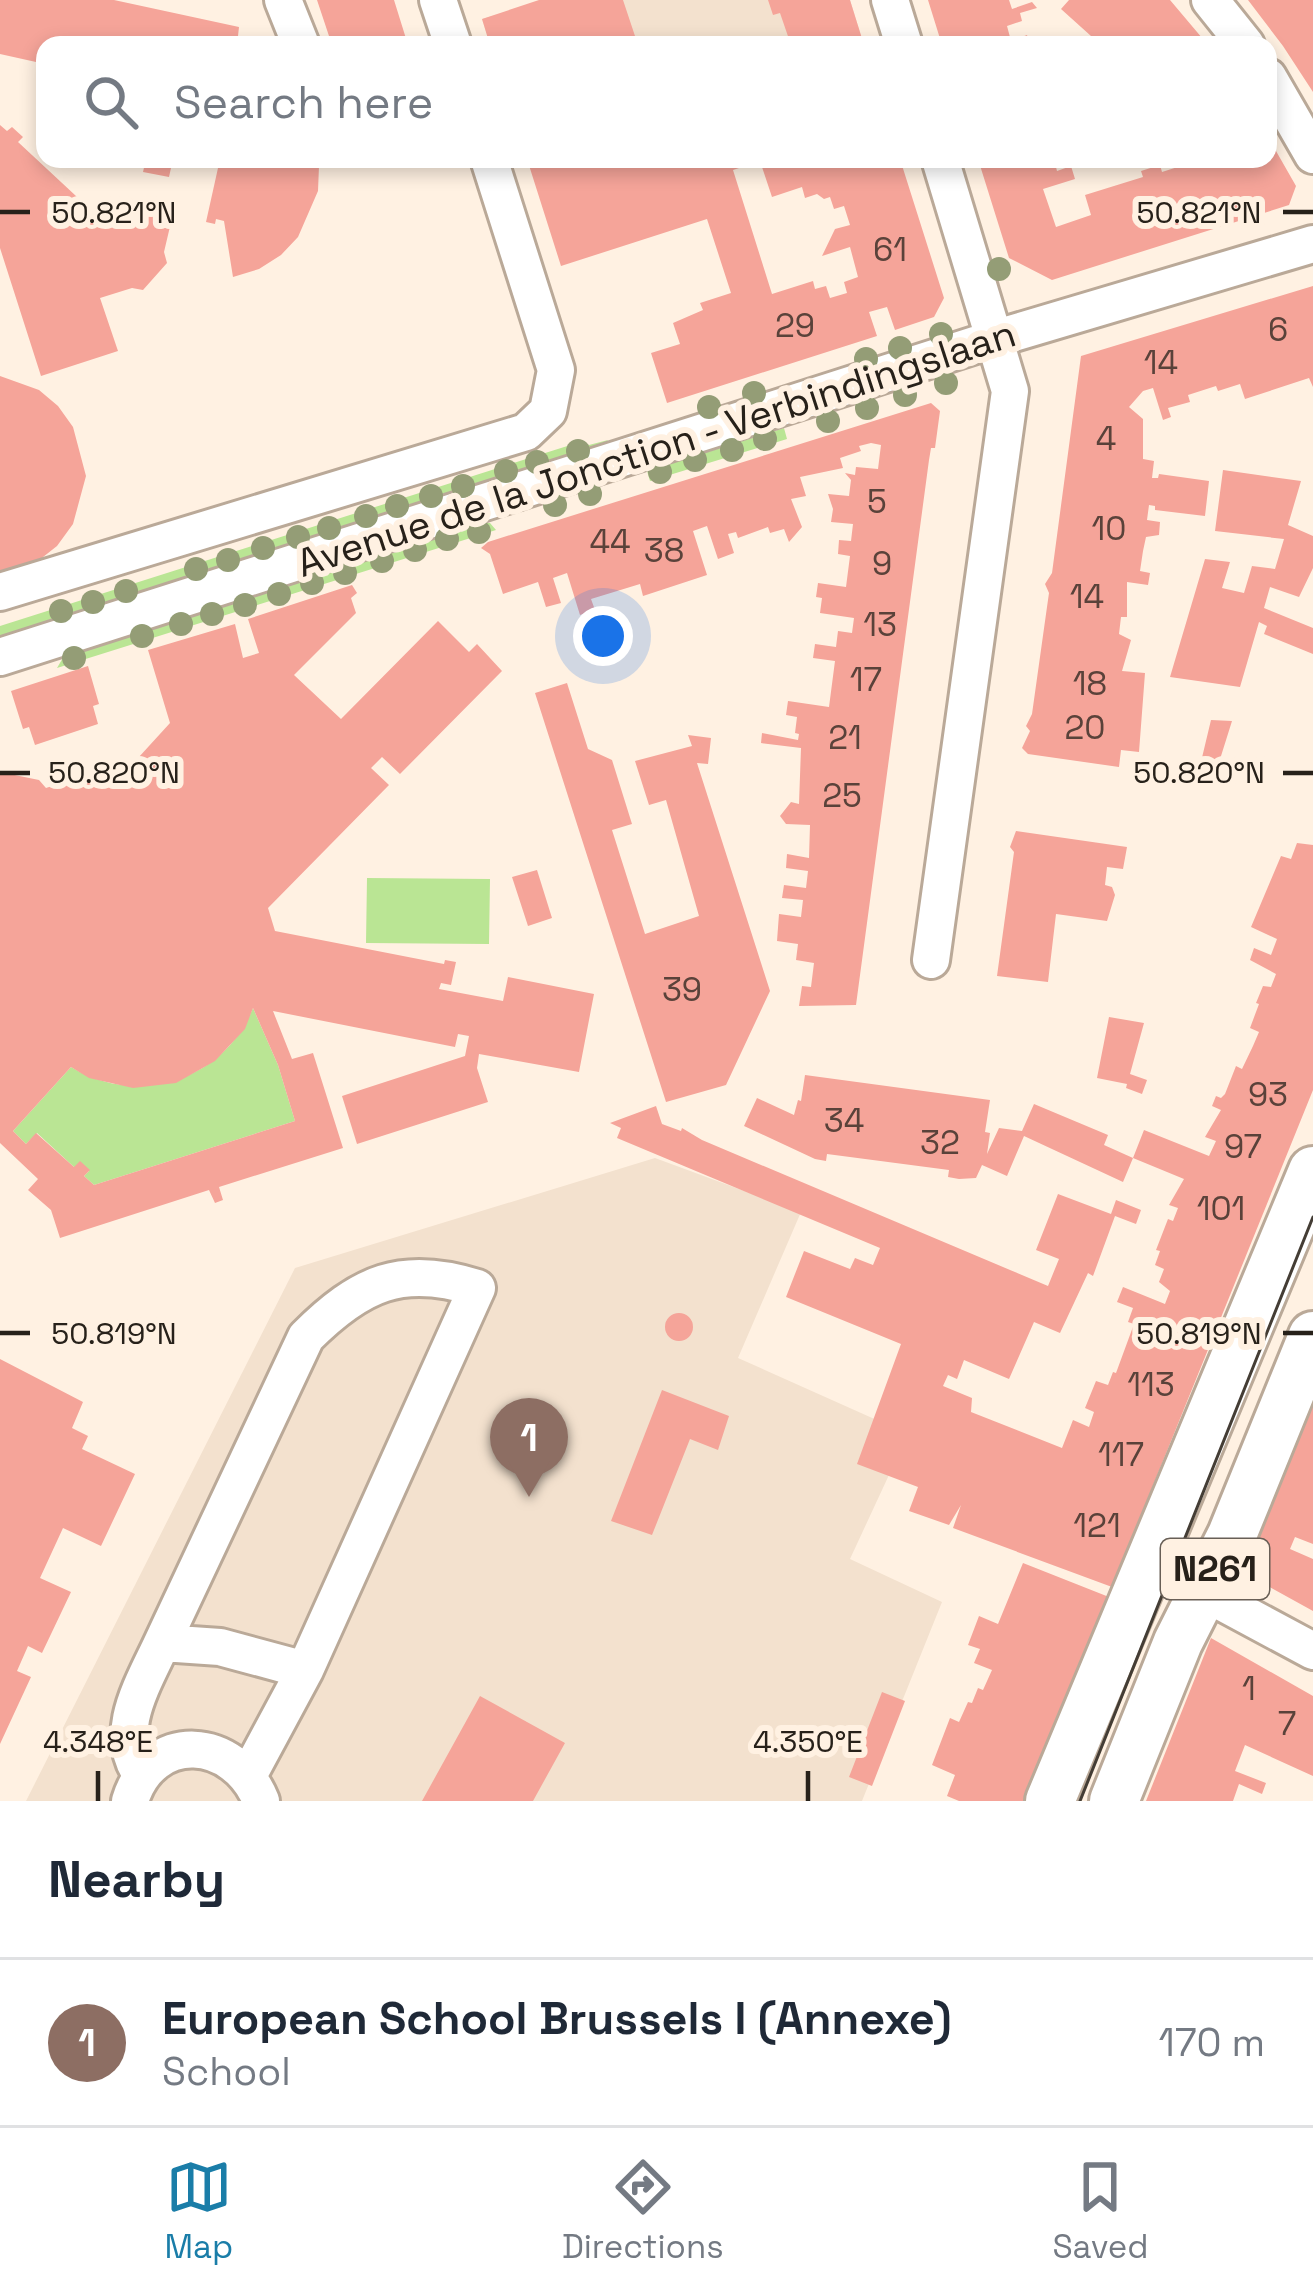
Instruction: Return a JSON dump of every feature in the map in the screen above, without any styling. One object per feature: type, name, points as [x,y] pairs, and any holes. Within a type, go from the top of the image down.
[{"type":"main road","name":"N261","points":[[1050,1801],[1313,1171]]},
{"type":"main road","name":"N261","points":[[1114,1801],[1178,1642],[1232,1535],[1313,1336]]},
{"type":"street","points":[[283,0],[297,36]]},
{"type":"street","points":[[438,0],[449,36]]},
{"type":"street","points":[[890,0],[901,36]]},
{"type":"street","points":[[1210,0],[1239,36]]},
{"type":"street","points":[[1277,93],[1313,155]]},
{"type":"street","points":[[0,592],[526,432],[548,410],[556,370],[492,168]]},
{"type":"street","points":[[931,961],[1010,392],[943,168]]},
{"type":"street","name":"Avenue de la Jonction - Verbindingslaan","points":[[0,657],[997,338],[1313,244]]},
{"type":"street","points":[[394,1277],[445,1278],[477,1288],[255,1788],[220,1754],[199,1749],[177,1751],[158,1760],[136,1788],[127,1736],[139,1693],[306,1337],[339,1304],[394,1277]]},
{"type":"street","points":[[1151,1564],[1313,1651]]},
{"type":"street","points":[[162,1643],[220,1647],[305,1670]]},
{"type":"shaded area","points":[[548,0],[850,0],[861,36],[487,36],[482,19]]},
{"type":"shaded area","points":[[655,1158],[801,1212],[738,1358],[908,1434],[850,1559],[942,1602],[862,1801],[26,1801],[295,1268]]},
{"type":"green space","points":[[784,428],[787,439],[650,481],[647,471]]},
{"type":"green space","points":[[608,440],[602,448],[0,638],[0,626],[580,442],[589,445]]},
{"type":"green space","points":[[482,523],[496,530],[57,668],[64,656]]},
{"type":"green space","points":[[367,878],[490,879],[489,944],[366,943]]},
{"type":"green space","points":[[253,1008],[295,1121],[94,1185],[84,1176],[89,1171],[74,1167],[37,1133],[26,1144],[13,1131],[71,1067],[124,1085],[176,1080],[222,1053]]},
{"type":"building","points":[[0,0],[114,0],[239,27],[238,36],[36,36],[36,62],[0,54]]},
{"type":"building","points":[[317,0],[394,0],[405,36],[329,36]]},
{"type":"building","points":[[539,0],[623,0],[635,36],[487,36],[482,19]]},
{"type":"building","points":[[768,0],[850,0],[861,36],[788,36],[780,13],[773,15]]},
{"type":"building","points":[[928,0],[1009,0],[1012,9],[1032,2],[1037,8],[1020,13],[1022,21],[1007,26],[1010,36],[939,36]]},
{"type":"building","points":[[1069,0],[1170,0],[1200,36],[1091,36],[1061,9]]},
{"type":"building","points":[[1248,0],[1313,0],[1313,92],[1277,36]]},
{"type":"building","points":[[0,125],[7,131],[12,127],[23,137],[18,142],[36,159],[36,168],[46,168],[105,223],[119,207],[172,218],[164,252],[167,263],[143,290],[132,288],[100,298],[118,351],[41,376],[0,248]]},
{"type":"building","points":[[1277,153],[1296,186],[1289,205],[1052,280],[1009,258],[981,168],[1072,168],[1075,179],[1043,189],[1056,227],[1091,215],[1085,195],[1143,177],[1141,171],[1150,168],[1162,172],[1277,168]]},
{"type":"building","points":[[144,168],[171,168],[169,177],[143,172]]},
{"type":"building","points":[[218,168],[319,168],[318,191],[298,237],[259,269],[233,277],[224,221],[206,222]]},
{"type":"building","points":[[530,168],[739,168],[733,170],[772,294],[813,281],[815,289],[826,286],[830,298],[847,293],[844,282],[858,277],[850,247],[822,256],[835,229],[850,225],[844,206],[834,209],[830,197],[817,194],[805,198],[802,187],[772,197],[762,168],[903,168],[944,298],[934,317],[895,330],[887,307],[869,312],[877,336],[667,403],[651,353],[680,344],[673,323],[703,310],[700,303],[731,293],[707,219],[561,266]]},
{"type":"building","points":[[1313,286],[1313,387],[1309,378],[1245,399],[1240,384],[1218,391],[1216,386],[1188,395],[1190,402],[1168,408],[1171,417],[1163,420],[1153,388],[1143,391],[1129,407],[1143,419],[1143,459],[1154,461],[1152,478],[1159,474],[1209,481],[1205,516],[1155,510],[1149,505],[1147,520],[1160,522],[1159,535],[1146,537],[1143,551],[1140,571],[1150,573],[1148,585],[1127,582],[1127,617],[1121,617],[1119,634],[1131,640],[1122,671],[1145,673],[1139,752],[1121,750],[1119,767],[1028,754],[1022,748],[1030,731],[1026,726],[1032,714],[1049,593],[1045,584],[1052,573],[1081,356]]},
{"type":"building","points":[[0,376],[39,390],[58,406],[73,427],[86,476],[73,524],[57,546],[38,561],[0,574]]},
{"type":"building","points":[[931,403],[940,411],[929,460],[856,1005],[799,1006],[802,986],[811,987],[814,963],[796,960],[798,944],[777,941],[779,914],[801,917],[803,900],[782,898],[784,885],[806,888],[808,871],[786,868],[787,854],[809,858],[810,825],[786,824],[780,816],[791,802],[799,804],[801,748],[761,743],[762,733],[798,740],[797,717],[786,715],[788,701],[829,707],[835,661],[813,658],[815,644],[836,647],[838,631],[852,633],[854,618],[820,613],[822,598],[816,597],[818,583],[846,587],[850,556],[838,554],[839,540],[851,541],[853,524],[831,522],[828,494],[849,496],[851,480],[845,473],[855,475],[856,467],[878,469],[881,445],[859,446],[861,451],[840,458],[843,468],[800,477],[806,496],[791,499],[802,527],[789,542],[784,529],[770,533],[768,527],[738,538],[736,532],[728,534],[734,553],[718,559],[707,526],[693,531],[707,575],[643,596],[640,584],[591,599],[595,610],[580,615],[567,573],[553,578],[561,603],[546,607],[538,582],[503,594],[490,554],[481,548]]},
{"type":"building","points":[[1223,470],[1301,481],[1288,525],[1313,536],[1313,568],[1299,597],[1270,587],[1264,608],[1313,628],[1313,654],[1264,634],[1267,626],[1259,622],[1240,687],[1170,677],[1205,559],[1230,562],[1222,588],[1244,593],[1252,566],[1275,569],[1284,539],[1215,531]]},
{"type":"building","points":[[352,585],[357,593],[351,598],[356,613],[294,675],[341,719],[438,621],[469,652],[477,644],[502,671],[400,774],[382,757],[371,768],[389,785],[268,908],[275,931],[444,964],[445,960],[456,962],[451,985],[441,983],[439,989],[503,1001],[508,977],[594,994],[579,1072],[479,1054],[477,1068],[488,1102],[357,1144],[342,1096],[465,1056],[469,1036],[458,1034],[455,1047],[273,1011],[292,1059],[313,1053],[343,1148],[219,1187],[223,1200],[215,1203],[209,1190],[60,1238],[51,1210],[28,1190],[38,1179],[0,1143],[0,772],[39,780],[46,788],[126,761],[128,769],[170,723],[148,650],[235,624],[243,658],[259,653],[248,619]],"holes":[[[253,1008],[295,1121],[94,1185],[84,1176],[90,1170],[80,1161],[74,1167],[36,1133],[26,1144],[13,1131],[71,1067],[89,1078],[133,1088],[176,1083],[215,1061],[245,1029]]]},
{"type":"building","points":[[88,666],[99,704],[93,706],[98,724],[35,745],[29,727],[23,729],[11,691]]},
{"type":"building","points":[[567,683],[588,749],[612,760],[632,824],[612,830],[645,934],[699,916],[666,800],[649,805],[635,761],[692,746],[688,735],[711,738],[708,764],[697,763],[770,991],[726,1085],[666,1102],[535,693]]},
{"type":"building","points":[[1211,720],[1232,721],[1216,772],[1200,766]]},
{"type":"building","points":[[1016,831],[1127,847],[1123,869],[1107,867],[1105,885],[1115,895],[1107,921],[1056,914],[1048,982],[997,976],[1014,852],[1010,847]]},
{"type":"building","points":[[1297,843],[1313,845],[1313,1090],[1112,1587],[953,1528],[961,1505],[949,1525],[909,1511],[918,1487],[857,1464],[901,1344],[786,1297],[804,1251],[850,1269],[855,1258],[873,1265],[880,1248],[617,1138],[621,1128],[610,1123],[656,1106],[662,1124],[682,1128],[1048,1286],[1059,1259],[1036,1250],[1058,1194],[1111,1214],[1116,1200],[1141,1210],[1136,1224],[1115,1216],[1093,1276],[1088,1273],[1060,1333],[1034,1322],[1009,1379],[964,1360],[957,1379],[948,1375],[943,1386],[972,1398],[971,1412],[1062,1448],[1073,1420],[1089,1427],[1094,1412],[1085,1408],[1096,1381],[1108,1385],[1116,1373],[1134,1324],[1128,1322],[1133,1308],[1117,1302],[1123,1287],[1165,1304],[1170,1291],[1159,1282],[1164,1269],[1155,1265],[1160,1251],[1156,1250],[1168,1219],[1173,1221],[1178,1208],[1169,1205],[1184,1179],[1133,1158],[1144,1130],[1209,1156],[1216,1141],[1205,1137],[1221,1110],[1212,1106],[1216,1096],[1225,1094],[1236,1066],[1242,1069],[1259,1032],[1250,1028],[1256,1003],[1263,986],[1271,987],[1276,974],[1250,960],[1254,948],[1271,955],[1277,939],[1251,927],[1281,856],[1291,859]]},
{"type":"building","points":[[537,870],[552,918],[528,926],[512,877]]},
{"type":"building","points":[[1109,1017],[1144,1023],[1130,1074],[1147,1080],[1142,1094],[1126,1088],[1127,1084],[1097,1078]]},
{"type":"building","points":[[805,1075],[990,1100],[987,1154],[999,1128],[1022,1131],[1034,1104],[1108,1135],[1104,1145],[1133,1158],[1123,1182],[1024,1136],[1007,1176],[982,1165],[976,1178],[959,1179],[948,1177],[949,1170],[827,1154],[826,1161],[815,1159],[744,1126],[757,1098],[794,1115]]},
{"type":"building","points":[[679,1313],[689,1317],[693,1327],[689,1337],[679,1341],[669,1337],[665,1327],[669,1317]]},
{"type":"building","points":[[0,1359],[83,1402],[72,1428],[88,1436],[82,1449],[135,1474],[101,1546],[63,1528],[40,1578],[71,1592],[42,1653],[28,1646],[17,1671],[31,1677],[0,1744]]},
{"type":"building","points":[[1313,1387],[1313,1544],[1295,1537],[1290,1549],[1313,1559],[1313,1611],[1239,1570]]},
{"type":"building","points":[[662,1390],[729,1416],[718,1450],[690,1439],[652,1535],[611,1521]]},
{"type":"building","points":[[1023,1563],[1109,1597],[1027,1801],[959,1801],[947,1796],[955,1775],[932,1765],[950,1718],[959,1722],[992,1670],[974,1663],[980,1649],[968,1645],[979,1616],[998,1624]]},
{"type":"building","points":[[1211,1638],[1313,1696],[1313,1776],[1245,1745],[1235,1771],[1266,1783],[1262,1794],[1239,1784],[1233,1801],[1146,1801]]},
{"type":"building","points":[[882,1692],[905,1701],[872,1786],[849,1777]]},
{"type":"building","points":[[480,1696],[565,1743],[533,1801],[422,1801]]},
{"type":"tram line","points":[[1080,1801],[1313,1217]]},
{"type":"place","name":"European School Brussels I (Annexe)","points":[[529,1497]]}]
